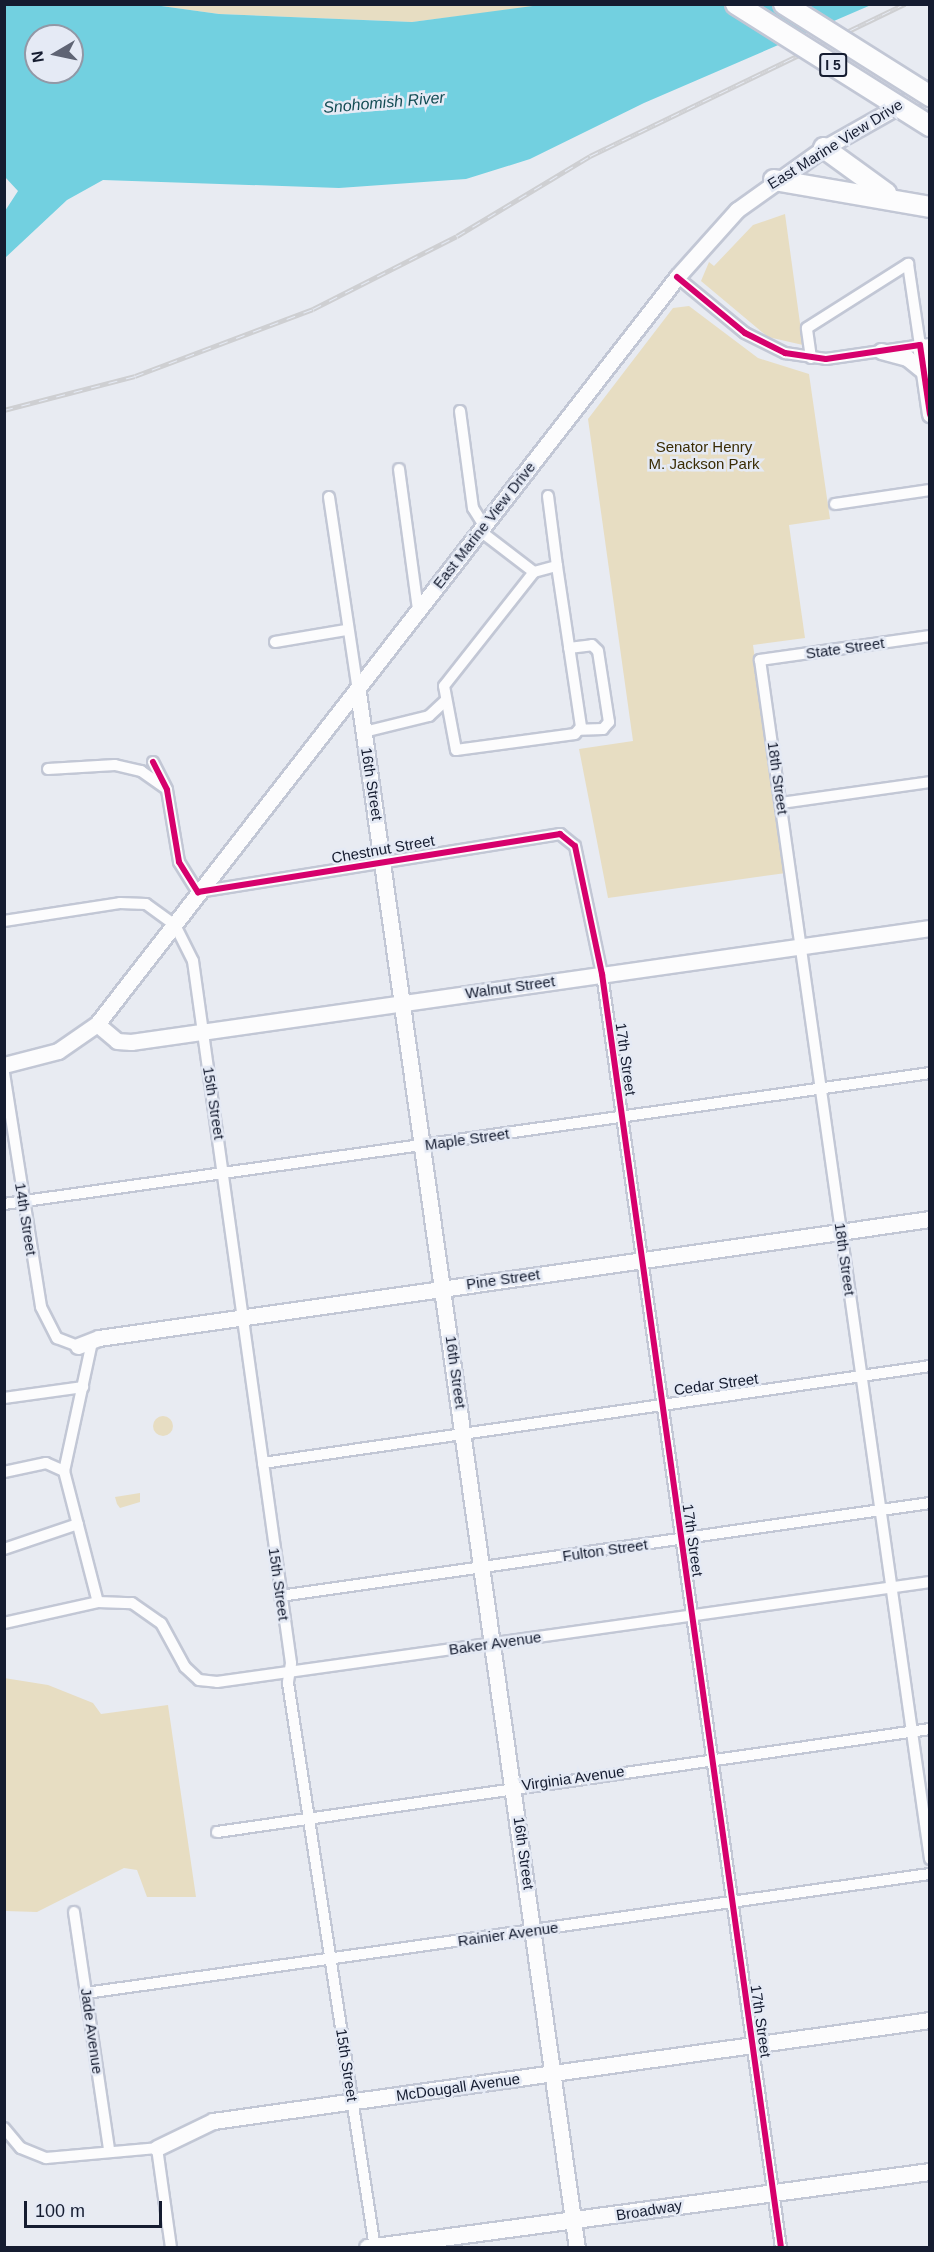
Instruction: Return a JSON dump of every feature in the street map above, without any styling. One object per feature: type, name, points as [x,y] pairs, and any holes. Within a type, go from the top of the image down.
[{"type":"highway","name":"I 5","points":[[736,4],[930,126]]},
{"type":"highway","name":"I 5","points":[[784,4],[930,96]]},
{"type":"highway","points":[[824,148],[868,184],[905,202]]},
{"type":"highway","points":[[774,180],[930,207]]},
{"type":"main road","name":"Broadway","points":[[372,2247],[573,2222],[930,2172]]},
{"type":"street","name":"East Marine View Drive","points":[[4,1065],[58,1051],[97,1024],[198,892],[358,692],[481,527],[677,277],[737,210],[774,180],[824,148],[930,88]]},
{"type":"street","points":[[811,358],[807,328],[908,264],[925,344],[923,371],[930,414]]},
{"type":"street","points":[[677,277],[745,333],[785,353],[811,358],[925,344]]},
{"type":"street","points":[[881,351],[908,358],[923,371]]},
{"type":"street","points":[[460,411],[473,508],[481,527],[534,572]]},
{"type":"street","points":[[399,469],[418,610]]},
{"type":"street","points":[[834,504],[930,490]]},
{"type":"street","points":[[548,496],[580,730]]},
{"type":"street","name":"16th Street","points":[[329,497],[346,630],[364,732],[444,1287],[577,2247]]},
{"type":"street","points":[[557,566],[534,572],[444,686],[456,750],[580,730],[603,729],[609,722],[598,651],[592,645],[569,648]]},
{"type":"street","points":[[275,642],[346,630]]},
{"type":"street","name":"State Street","points":[[760,660],[930,636]]},
{"type":"street","name":"18th Street","points":[[760,660],[930,1859]]},
{"type":"street","points":[[330,726],[349,723],[364,732],[429,716],[445,701]]},
{"type":"street","points":[[153,762],[167,790],[179,862],[198,892]]},
{"type":"street","points":[[48,769],[115,765],[141,771],[167,790]]},
{"type":"street","points":[[781,803],[930,782]]},
{"type":"street","name":"Chestnut Street","points":[[198,892],[560,834],[571,838]]},
{"type":"street","name":"17th Street","points":[[571,838],[602,974],[781,2247]]},
{"type":"street","points":[[4,921],[131,902],[152,908],[175,925]]},
{"type":"street","name":"15th Street","points":[[175,925],[193,961],[225,1173],[307,1816],[353,2101],[372,2247]]},
{"type":"street","name":"Walnut Street","points":[[97,1024],[117,1041],[203,1031],[930,928]]},
{"type":"street","name":"East Marine View Drive","points":[[4,1054],[34,1050],[97,1024]]},
{"type":"street","name":"14th Street","points":[[4,1073],[23,1202],[48,1325],[57,1338],[85,1344]]},
{"type":"street","name":"Maple Street","points":[[4,1204],[930,1074]]},
{"type":"street","name":"Pine Street","points":[[85,1344],[444,1287],[930,1219]]},
{"type":"street","points":[[4,1623],[98,1602],[64,1471],[83,1387],[85,1344]]},
{"type":"street","name":"Cedar Street","points":[[263,1463],[464,1431],[930,1366]]},
{"type":"street","points":[[4,1398],[83,1387]]},
{"type":"street","points":[[4,1473],[46,1463],[64,1471]]},
{"type":"street","name":"Fulton Street","points":[[280,1596],[930,1503]]},
{"type":"street","points":[[4,1549],[78,1524]]},
{"type":"street","name":"Baker Avenue","points":[[98,1602],[121,1600],[148,1611],[199,1680],[289,1673],[930,1582]]},
{"type":"street","name":"Virginia Avenue","points":[[217,1832],[307,1816],[930,1729]]},
{"type":"street","name":"Rainier Avenue","points":[[86,1993],[930,1874]]},
{"type":"street","name":"Jade Avenue","points":[[74,1912],[109,2150]]},
{"type":"street","name":"McDougall Avenue","points":[[4,2128],[35,2156],[157,2148],[213,2121],[930,2020]]},
{"type":"street","points":[[157,2148],[171,2247]]},
{"type":"green space","points":[[154,5],[548,5],[412,22],[219,14]]},
{"type":"green space","points":[[785,214],[803,345],[768,337],[701,281],[709,262],[714,266],[753,225]]},
{"type":"green space","name":"Senator Henry M. Jackson Park","points":[[689,306],[758,358],[809,374],[830,519],[789,525],[805,638],[753,645],[786,873],[608,898],[579,749],[633,741],[588,419],[673,308]]},
{"type":"green space","points":[[163,1416],[170,1419],[173,1426],[170,1433],[163,1436],[156,1433],[153,1426],[156,1419]]},
{"type":"green space","points":[[140,1493],[140,1502],[120,1508],[117,1504],[115,1497]]},
{"type":"green space","points":[[4,1678],[48,1685],[93,1703],[101,1714],[168,1705],[196,1897],[147,1897],[137,1870],[124,1868],[37,1912],[5,1911]]},
{"type":"water","name":"Snohomish River","points":[[548,4],[871,5],[644,103],[530,159],[466,179],[339,188],[103,180],[67,200],[5,258],[5,211],[18,191],[5,177],[5,5],[154,5],[219,14],[412,22]]},
{"type":"railway","points":[[4,410],[135,376],[313,309],[457,236],[590,156],[905,4]]},
{"type":"cycle path","points":[[677,277],[745,333],[785,353],[826,359],[920,345],[930,414]]},
{"type":"cycle path","points":[[153,762],[167,790],[179,862],[198,892],[560,834],[575,846],[602,974],[781,2248]]}]
